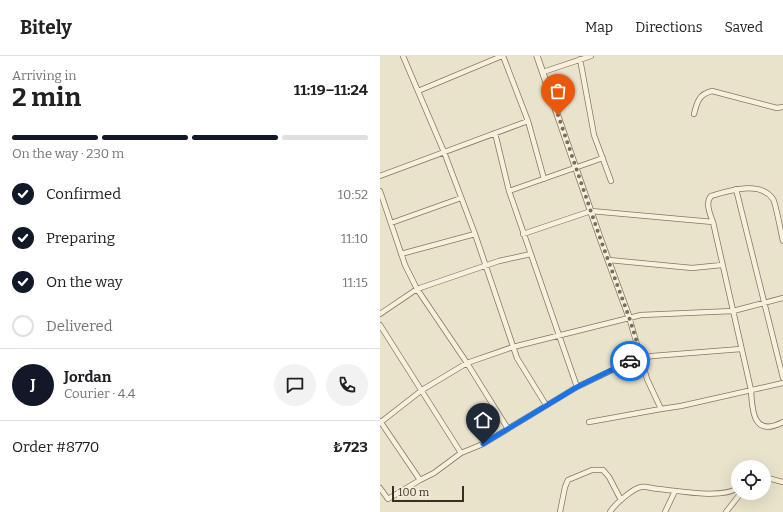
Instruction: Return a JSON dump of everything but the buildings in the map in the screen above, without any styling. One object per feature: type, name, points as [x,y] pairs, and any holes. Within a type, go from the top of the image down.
[{"type":"street","points":[[403,56],[444,152],[475,234],[512,347],[517,358],[546,405]]},
{"type":"street","points":[[418,91],[502,56],[528,121],[544,179]]},
{"type":"street","points":[[537,56],[629,317],[647,379],[661,409]]},
{"type":"street","points":[[543,72],[591,56]]},
{"type":"street","points":[[583,58],[594,134],[611,181]]},
{"type":"street","points":[[694,114],[698,99],[706,93],[712,91],[777,108],[783,107]]},
{"type":"street","points":[[380,176],[528,121]]},
{"type":"street","points":[[495,133],[509,191],[577,387]]},
{"type":"street","points":[[509,191],[603,158]]},
{"type":"street","points":[[783,241],[773,199],[767,194],[752,188],[736,189],[711,196],[709,198],[708,202],[751,390],[753,413],[756,420],[762,425],[771,427],[783,422]]},
{"type":"street","points":[[736,189],[783,378]]},
{"type":"street","points":[[380,191],[401,254],[417,289],[467,362],[508,429]]},
{"type":"street","points":[[391,223],[461,198]]},
{"type":"street","points":[[523,234],[591,211],[713,222]]},
{"type":"street","points":[[401,254],[475,234]]},
{"type":"street","points":[[380,314],[417,289],[506,258],[531,254]]},
{"type":"street","points":[[609,260],[692,268],[722,265]]},
{"type":"street","points":[[420,480],[380,422],[422,390],[467,362],[512,347],[629,317],[652,313],[733,311],[783,298]]},
{"type":"street","points":[[380,325],[461,453]]},
{"type":"street","points":[[380,337],[385,333]]},
{"type":"street","points":[[380,488],[388,499],[434,473],[461,453],[483,444],[577,387],[631,361],[642,358],[741,349]]},
{"type":"street","points":[[589,422],[681,406],[783,383]]},
{"type":"street","points":[[560,512],[565,487],[568,480],[592,470],[603,470],[610,477],[621,500]]},
{"type":"street","points":[[771,479],[783,482]]},
{"type":"street","points":[[610,512],[621,500],[640,487],[724,494],[731,492]]},
{"type":"street","points":[[664,512],[674,491]]},
{"type":"street","points":[[726,512],[735,500]]},
{"type":"way so far","points":[[558,115],[642,358],[630,361]]},
{"type":"route","points":[[483,444],[577,387],[630,361]]}]
